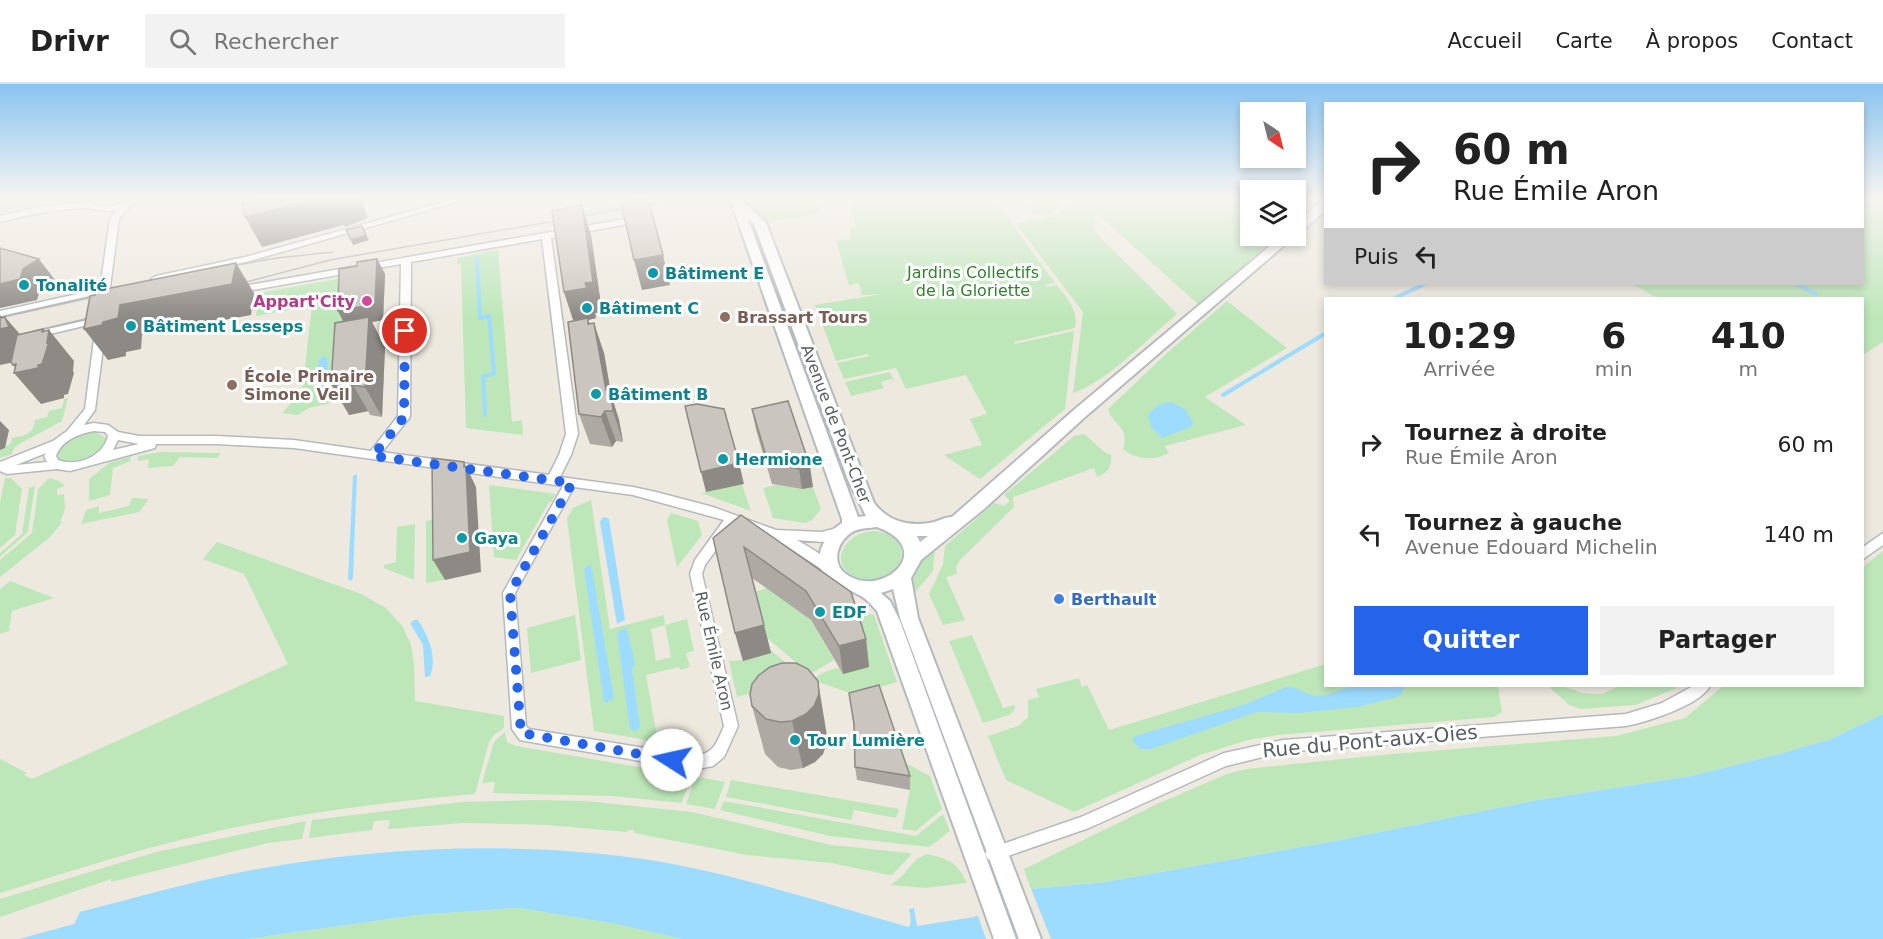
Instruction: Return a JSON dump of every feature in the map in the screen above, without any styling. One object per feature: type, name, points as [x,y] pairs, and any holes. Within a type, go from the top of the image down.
[{"type":"main road","name":"Avenue de Pont-Cher","points":[[748,239],[850,519],[845,529]]},
{"type":"main road","name":"Avenue de Pont-Cher","points":[[766,239],[856,480],[867,506],[878,520]]},
{"type":"main road","points":[[865,589],[885,586],[902,578],[914,556],[1026,463],[1075,428],[1126,386],[1164,344],[1277,246]]},
{"type":"main road","points":[[956,521],[928,530],[899,529],[878,520],[845,529],[828,550],[828,561],[831,570],[845,583],[865,589],[884,606],[1005,939]]},
{"type":"main road","points":[[899,529],[910,541],[914,556]]},
{"type":"main road","points":[[902,578],[909,618],[1029,939]]},
{"type":"street","points":[[105,291],[112,239]]},
{"type":"street","points":[[150,281],[247,259],[319,239]]},
{"type":"street","points":[[222,292],[529,239]]},
{"type":"street","points":[[546,239],[572,434],[565,455],[552,480]]},
{"type":"street","points":[[373,456],[404,417],[406,260]]},
{"type":"street","points":[[0,314],[123,287]]},
{"type":"street","points":[[26,337],[106,318],[90,410],[70,434]]},
{"type":"street","points":[[90,410],[102,427]]},
{"type":"street","points":[[0,469],[57,443],[70,434],[87,428],[102,427],[114,435],[139,440],[256,441],[633,491],[688,503],[771,533],[811,553],[831,570]]},
{"type":"street","points":[[98,458],[111,446],[114,435]]},
{"type":"street","points":[[0,469],[57,465],[72,467],[98,458],[176,441]]},
{"type":"street","points":[[57,443],[50,456],[57,465]]},
{"type":"street","name":"Rue Émile Aron","points":[[572,483],[509,597],[519,729],[525,735],[693,764],[708,761],[719,752],[731,721],[696,574],[699,563],[732,519]]},
{"type":"street","points":[[771,533],[822,537],[845,529]]},
{"type":"street","points":[[1864,553],[1883,538]]},
{"type":"street","name":"Rue du Pont-aux-Oies","points":[[977,858],[1084,823],[1224,760],[1250,752],[1283,746],[1626,720],[1654,714],[1672,706],[1701,687]]},
{"type":"green space","name":"Jardins Collectifs de la Gloriette","points":[[851,239],[1023,239],[1055,283],[1045,285],[1046,287],[1056,285],[1068,300],[1076,322],[1075,328],[1014,342],[1015,344],[1074,331],[1065,409],[980,479],[944,455],[982,445],[970,419],[987,414],[966,375],[906,389],[896,368],[844,379],[837,363],[869,356],[868,354],[836,361],[815,305],[883,294],[862,295],[859,283],[849,285],[836,241]]},
{"type":"green space","points":[[1028,239],[1102,239],[1177,314],[1114,369],[1073,393],[1083,312]]},
{"type":"green space","points":[[1125,239],[1240,239],[1240,246],[1267,246],[1199,305]]},
{"type":"green space","points":[[1864,239],[1883,239],[1883,342],[1864,354],[1864,297],[1655,297],[1634,285],[1864,285]]},
{"type":"green space","points":[[498,250],[512,422],[522,420],[523,435],[466,428],[461,264],[457,264],[457,258]]},
{"type":"green space","points":[[348,277],[350,399],[309,408],[298,415],[282,413],[292,402],[301,400],[312,306],[256,316],[259,293]]},
{"type":"green space","points":[[1227,301],[1287,348],[1205,397],[1246,425],[1165,446],[1169,453],[1157,457],[1146,458],[1128,453],[1123,449],[1125,441],[1123,431],[1108,409],[1167,353]]},
{"type":"green space","points":[[890,372],[894,382],[891,379],[881,382],[884,388],[851,396],[845,382]]},
{"type":"green space","points":[[68,398],[62,421],[21,443],[14,448],[12,454],[0,458],[0,450],[11,443],[12,438],[30,432],[35,420],[47,417],[49,411],[62,408],[64,399]]},
{"type":"green space","points":[[96,432],[106,438],[106,442],[92,457],[79,462],[65,462],[58,459],[57,451],[69,439]]},
{"type":"green space","points":[[1084,434],[1111,455],[1108,469],[1097,477],[1094,468],[1013,497],[1014,507],[960,560],[956,567],[957,574],[946,577],[965,620],[943,625],[929,594],[943,564],[945,546],[994,503],[1004,506],[1010,501],[1004,495],[1074,436]]},
{"type":"green space","points":[[161,452],[221,453],[217,458],[180,457],[173,466],[148,468],[149,459],[138,461],[138,456]]},
{"type":"green space","points":[[131,456],[130,461],[113,468],[110,495],[89,501],[89,479],[109,463]]},
{"type":"green space","points":[[5,478],[11,478],[22,489],[15,535],[0,548],[0,503]]},
{"type":"green space","points":[[49,478],[65,486],[57,489],[57,495],[64,494],[65,509],[60,522],[63,521],[50,537],[0,577],[0,560],[32,533],[38,489]]},
{"type":"green space","points":[[742,484],[751,511],[701,493]]},
{"type":"green space","points":[[489,485],[556,494],[549,502],[516,560],[494,557]]},
{"type":"green space","points":[[777,485],[802,489],[813,487],[821,509],[812,520],[805,523],[773,518],[763,488]]},
{"type":"green space","points":[[35,486],[28,532],[0,557],[0,553],[22,534],[29,488]]},
{"type":"green space","points":[[132,498],[149,499],[139,512],[81,524],[86,510],[99,506],[99,513],[129,506]]},
{"type":"green space","points":[[591,500],[610,629],[664,615],[665,625],[687,619],[694,651],[686,653],[690,667],[680,670],[679,667],[646,675],[658,742],[594,731],[567,519],[573,508]],"holes":[[[665,625],[671,657],[656,661],[651,629]]]},
{"type":"green space","points":[[671,513],[698,521],[702,535],[677,567],[667,520]]},
{"type":"green space","points":[[444,517],[445,580],[426,583],[426,521]]},
{"type":"green space","points":[[415,524],[414,580],[384,568],[384,565],[396,562],[397,527]]},
{"type":"green space","points":[[875,531],[889,535],[897,541],[901,550],[901,559],[897,567],[879,579],[853,576],[845,570],[842,562],[845,546],[852,538],[862,533]]},
{"type":"green space","points":[[217,542],[361,594],[386,608],[403,627],[411,645],[415,701],[504,716],[504,728],[489,742],[475,794],[337,810],[235,828],[125,855],[0,893],[0,759],[27,773],[24,775],[32,779],[288,664],[244,574],[203,559]]},
{"type":"green space","points":[[935,548],[933,571],[912,596],[913,582],[918,569],[925,557]]},
{"type":"green space","points":[[1883,551],[1883,714],[1831,739],[1691,776],[1532,801],[1340,840],[1105,882],[1031,889],[1024,869],[1157,804],[1227,774],[1246,769],[1381,755],[1616,736],[1685,718],[1722,687],[1864,687],[1864,566]]},
{"type":"green space","points":[[10,581],[54,598],[12,611],[9,631],[0,634],[0,589]]},
{"type":"green space","points":[[767,588],[811,620],[834,660],[810,674],[767,638],[755,592]]},
{"type":"green space","points":[[832,601],[874,615],[897,682],[855,695],[816,681],[815,678],[821,674],[834,669],[869,667]]},
{"type":"green space","points":[[575,615],[581,660],[531,673],[527,628]]},
{"type":"green space","points":[[972,635],[1003,708],[1015,705],[1014,711],[1009,715],[983,723],[949,641]]},
{"type":"green space","points":[[770,649],[803,678],[737,697],[729,661],[744,660],[770,653]]},
{"type":"green space","points":[[1324,665],[1324,687],[1498,687],[1502,712],[1494,717],[1278,735],[1248,740],[1200,755],[1074,812],[1006,780],[988,736],[1020,725],[1028,717],[1028,700],[1039,697],[1036,689],[1079,678],[1082,687],[1087,685],[1109,730]]},
{"type":"green space","points":[[1549,687],[1565,687],[1583,693],[1602,694],[1617,687],[1677,688],[1636,705],[1581,709],[1569,705]]},
{"type":"green space","points":[[505,732],[507,742],[516,746],[691,776],[682,803],[612,796],[493,793],[495,782],[482,783],[494,742]]},
{"type":"green space","points":[[901,761],[930,776],[942,809],[916,831],[902,829],[910,790]]},
{"type":"green space","points":[[698,777],[725,782],[715,809],[686,804],[695,779]]},
{"type":"green space","points":[[731,780],[899,809],[896,818],[854,810],[851,820],[726,797]]},
{"type":"green space","points":[[586,801],[692,812],[831,845],[910,853],[911,855],[893,874],[889,875],[831,863],[747,855],[634,833],[634,830],[627,832],[548,825],[464,823],[388,829],[390,820],[374,821],[372,830],[309,838],[312,820],[461,802]]},
{"type":"green space","points":[[724,801],[916,836],[943,814],[950,831],[929,847],[830,836],[720,810]]},
{"type":"green space","points":[[306,821],[302,839],[268,843],[111,882],[111,879],[0,917],[0,899],[156,852]]},
{"type":"green space","points":[[927,854],[952,862],[967,883],[926,888],[890,885],[917,860]]},
{"type":"green space","points":[[519,908],[616,924],[682,939],[247,939],[418,915]]},
{"type":"water","points":[[325,356],[328,363],[327,383],[322,396],[316,398],[319,359]]},
{"type":"water","points":[[1171,402],[1185,409],[1193,423],[1191,427],[1162,438],[1151,427],[1148,415],[1158,405]]},
{"type":"water","points":[[357,474],[353,578],[351,581],[348,579],[353,476]]},
{"type":"water","points":[[606,517],[609,519],[625,620],[617,624],[600,522]]},
{"type":"water","points":[[591,564],[614,698],[606,703],[604,702],[584,569]]},
{"type":"water","points":[[418,620],[431,647],[433,661],[430,676],[425,677],[423,645],[410,623]]},
{"type":"water","points":[[627,628],[635,665],[632,669],[640,726],[638,730],[633,731],[630,729],[617,634],[620,630]]},
{"type":"water","points":[[1286,687],[1295,688],[1313,696],[1327,695],[1349,687],[1403,687],[1404,689],[1398,697],[1357,707],[1299,713],[1257,712],[1151,749],[1141,749],[1132,741],[1135,736],[1243,705]]},
{"type":"water","points":[[1883,714],[1883,939],[682,939],[616,924],[519,908],[418,915],[247,939],[19,939],[74,924],[80,912],[187,884],[252,870],[347,856],[492,848],[541,849],[670,863],[739,879],[909,927],[911,921],[909,909],[914,908],[917,926],[974,917],[1031,889],[1105,882],[1340,840],[1532,801],[1691,776],[1831,739]]},
{"type":"pier","points":[[1030,886],[1051,939],[986,939],[977,913]]},
{"type":"building","points":[[556,239],[587,239],[593,282],[585,283],[587,288],[564,292]]},
{"type":"building","points":[[629,239],[659,239],[663,255],[634,260]]},
{"type":"building","points":[[0,248],[39,259],[23,269],[20,279],[0,284]]},
{"type":"building","points":[[377,259],[375,304],[338,311],[339,269],[357,266],[357,262]]},
{"type":"building","points":[[236,263],[232,284],[120,305],[118,318],[84,329],[90,296],[95,295],[96,291]]},
{"type":"building","points":[[5,317],[9,327],[0,329],[0,318]]},
{"type":"building","points":[[369,317],[365,387],[353,385],[353,380],[331,384],[335,323]]},
{"type":"building","points":[[588,318],[588,324],[594,323],[606,390],[610,389],[613,411],[605,411],[601,417],[579,414],[568,322]]},
{"type":"building","points":[[43,329],[42,332],[49,330],[47,343],[49,342],[42,364],[38,365],[38,368],[14,373],[16,364],[13,365],[11,362],[17,335]]},
{"type":"building","points":[[788,401],[810,466],[799,469],[768,463],[752,409]]},
{"type":"building","points":[[697,404],[724,409],[739,463],[701,472],[685,406]]},
{"type":"building","points":[[432,458],[464,462],[470,552],[433,560]]},
{"type":"building","points":[[741,515],[851,592],[866,639],[839,646],[806,591],[744,547],[764,625],[735,633],[713,538]]},
{"type":"building","points":[[782,663],[796,663],[808,669],[818,681],[819,694],[814,706],[806,714],[792,721],[780,722],[766,719],[752,706],[750,694],[752,684],[759,675],[770,667]]},
{"type":"building","points":[[879,685],[910,776],[855,767],[854,724],[849,693]]},
{"type":"waterway","points":[[477,258],[480,318],[489,316],[494,374],[483,376],[485,415]]},
{"type":"waterway","points":[[1397,297],[1423,285]]},
{"type":"waterway","points":[[1798,285],[1816,294]]},
{"type":"waterway","points":[[1223,395],[1324,334]]},
{"type":"tram line","points":[[231,286],[330,260],[452,239]]},
{"type":"tram line","points":[[220,268],[277,258],[333,252]]},
{"type":"tram line","points":[[0,317],[106,293]]},
{"type":"tram line","points":[[0,339],[102,316]]},
{"type":"place","name":"Bâtiment E","points":[[653,273]]},
{"type":"place","name":"Tonalité","points":[[24,285]]},
{"type":"place","name":"Appart'City","points":[[367,301]]},
{"type":"place","name":"Bâtiment C","points":[[587,308]]},
{"type":"place","name":"Brassart Tours","points":[[725,317]]},
{"type":"place","name":"Bâtiment Lesseps","points":[[131,326]]},
{"type":"place","name":"École Primaire Simone Veil","points":[[232,385]]},
{"type":"place","name":"Bâtiment B","points":[[596,394]]},
{"type":"place","name":"Hermione","points":[[723,459]]},
{"type":"place","name":"Gaya","points":[[462,538]]},
{"type":"place","name":"Berthault","points":[[1059,599]]},
{"type":"place","name":"EDF","points":[[820,612]]},
{"type":"place","name":"Tour Lumière","points":[[795,740]]},
{"type":"route","points":[[405,331],[404,417],[373,456],[572,483],[509,597],[521,733],[672,760]]}]
